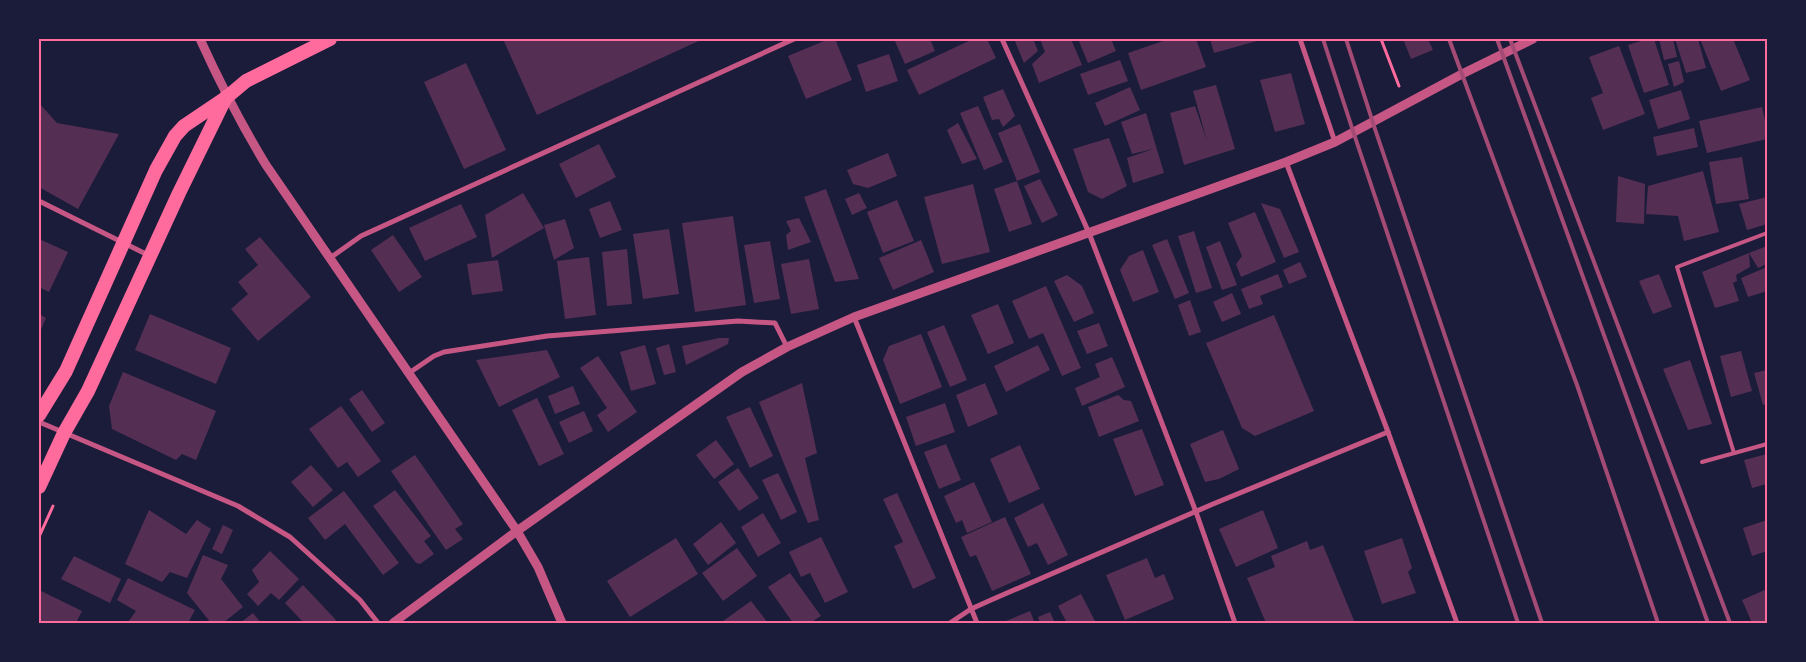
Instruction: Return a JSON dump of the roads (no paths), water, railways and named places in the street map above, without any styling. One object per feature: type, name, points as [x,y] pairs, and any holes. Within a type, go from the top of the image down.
[{"type":"highway","points":[[39,415],[66,371],[156,170],[175,136],[184,126],[227,97],[246,81],[330,39]]},
{"type":"highway","points":[[39,487],[64,433],[88,390],[227,97]]},
{"type":"street","points":[[200,39],[243,128],[266,165],[517,531],[538,567],[562,623]]},
{"type":"street","points":[[330,258],[361,236],[794,39]]},
{"type":"street","points":[[1002,39],[1089,233],[1196,512],[1235,623]]},
{"type":"street","points":[[1300,39],[1335,142]]},
{"type":"street","points":[[393,623],[517,531],[742,372],[788,347],[854,317],[1286,162],[1335,142],[1462,74],[1534,39]]},
{"type":"street","points":[[1286,162],[1388,432],[1457,623]]},
{"type":"street","points":[[39,202],[151,256]]},
{"type":"street","points":[[854,317],[977,623]]},
{"type":"street","points":[[409,373],[434,356],[444,352],[484,344],[547,336],[738,321],[775,323],[788,347]]},
{"type":"street","points":[[39,422],[238,506],[290,537],[360,600],[378,623]]},
{"type":"street","points":[[950,623],[971,609],[1388,432]]},
{"type":"lane","points":[[1734,453],[1677,267],[1767,233]]},
{"type":"lane","points":[[1702,462],[1767,444]]},
{"type":"railway","points":[[1323,39],[1518,623]]},
{"type":"railway","points":[[1346,39],[1542,623]]},
{"type":"railway","points":[[1449,39],[1577,385],[1658,623]]},
{"type":"railway","points":[[1497,39],[1708,623]]},
{"type":"railway","points":[[1510,39],[1730,623]]}]
